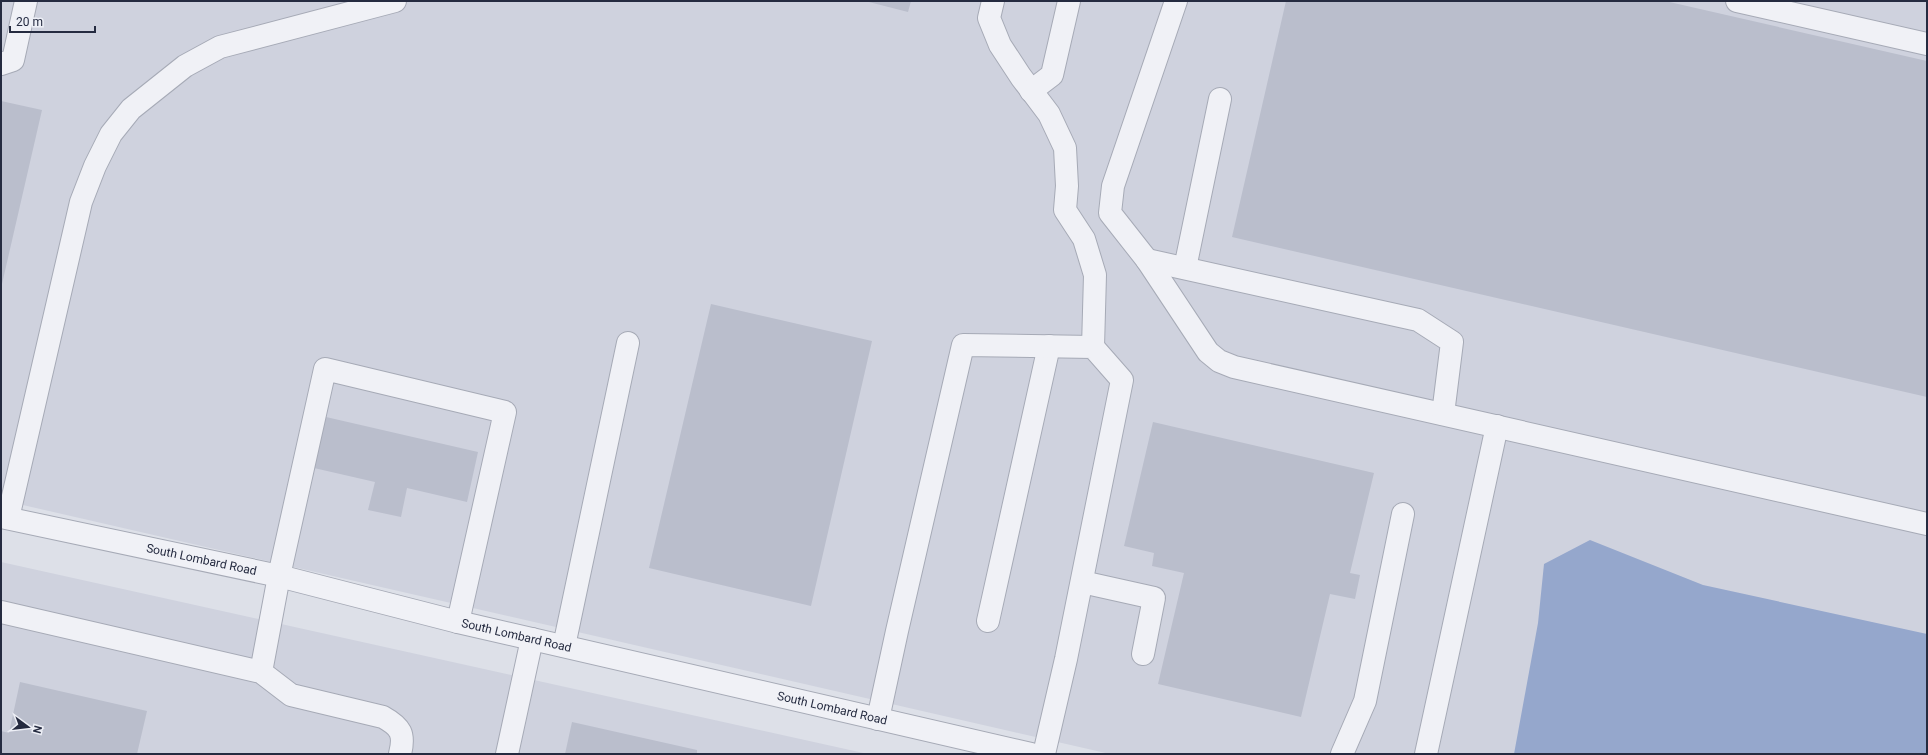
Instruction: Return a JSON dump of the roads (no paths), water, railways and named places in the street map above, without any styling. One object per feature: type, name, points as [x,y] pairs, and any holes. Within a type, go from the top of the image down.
[{"type":"street","points":[[1,64],[13,60],[26,1]]},
{"type":"street","points":[[5,517],[81,202],[95,166],[111,134],[131,109],[154,89],[185,66],[220,47],[395,1]]},
{"type":"street","points":[[993,1],[990,18],[1000,45],[1030,91],[1049,114],[1065,148],[1067,186],[1065,210],[1084,239],[1094,275],[1093,347],[1122,380],[1066,659],[1044,754]]},
{"type":"street","points":[[1030,91],[1052,75],[1069,1]]},
{"type":"street","points":[[1176,1],[1113,186],[1110,213],[1147,260],[1208,352],[1218,361],[1234,367],[1927,524]]},
{"type":"street","points":[[1737,1],[1927,44]]},
{"type":"street","points":[[1185,268],[1220,99]]},
{"type":"street","points":[[1147,260],[1418,320],[1452,342],[1444,414]]},
{"type":"street","points":[[564,646],[628,343]]},
{"type":"street","points":[[878,719],[963,345],[1093,347]]},
{"type":"street","points":[[988,621],[1049,346]]},
{"type":"street","points":[[261,672],[280,576],[325,369],[505,412],[458,622]]},
{"type":"street","points":[[1426,754],[1497,426]]},
{"type":"street","points":[[1342,754],[1365,701],[1404,514]]},
{"type":"street","name":"South Lombard Road","points":[[5,517],[280,576],[458,622],[1031,754]]},
{"type":"street","points":[[1082,582],[1154,598],[1143,654]]},
{"type":"street","points":[[1,612],[261,672],[292,695],[383,717],[394,723],[402,733],[403,741],[400,754]]},
{"type":"street","points":[[507,754],[532,639]]},
{"type":"water","points":[[1590,540],[1703,585],[1927,634],[1927,754],[1514,754],[1538,623],[1544,564]]}]
